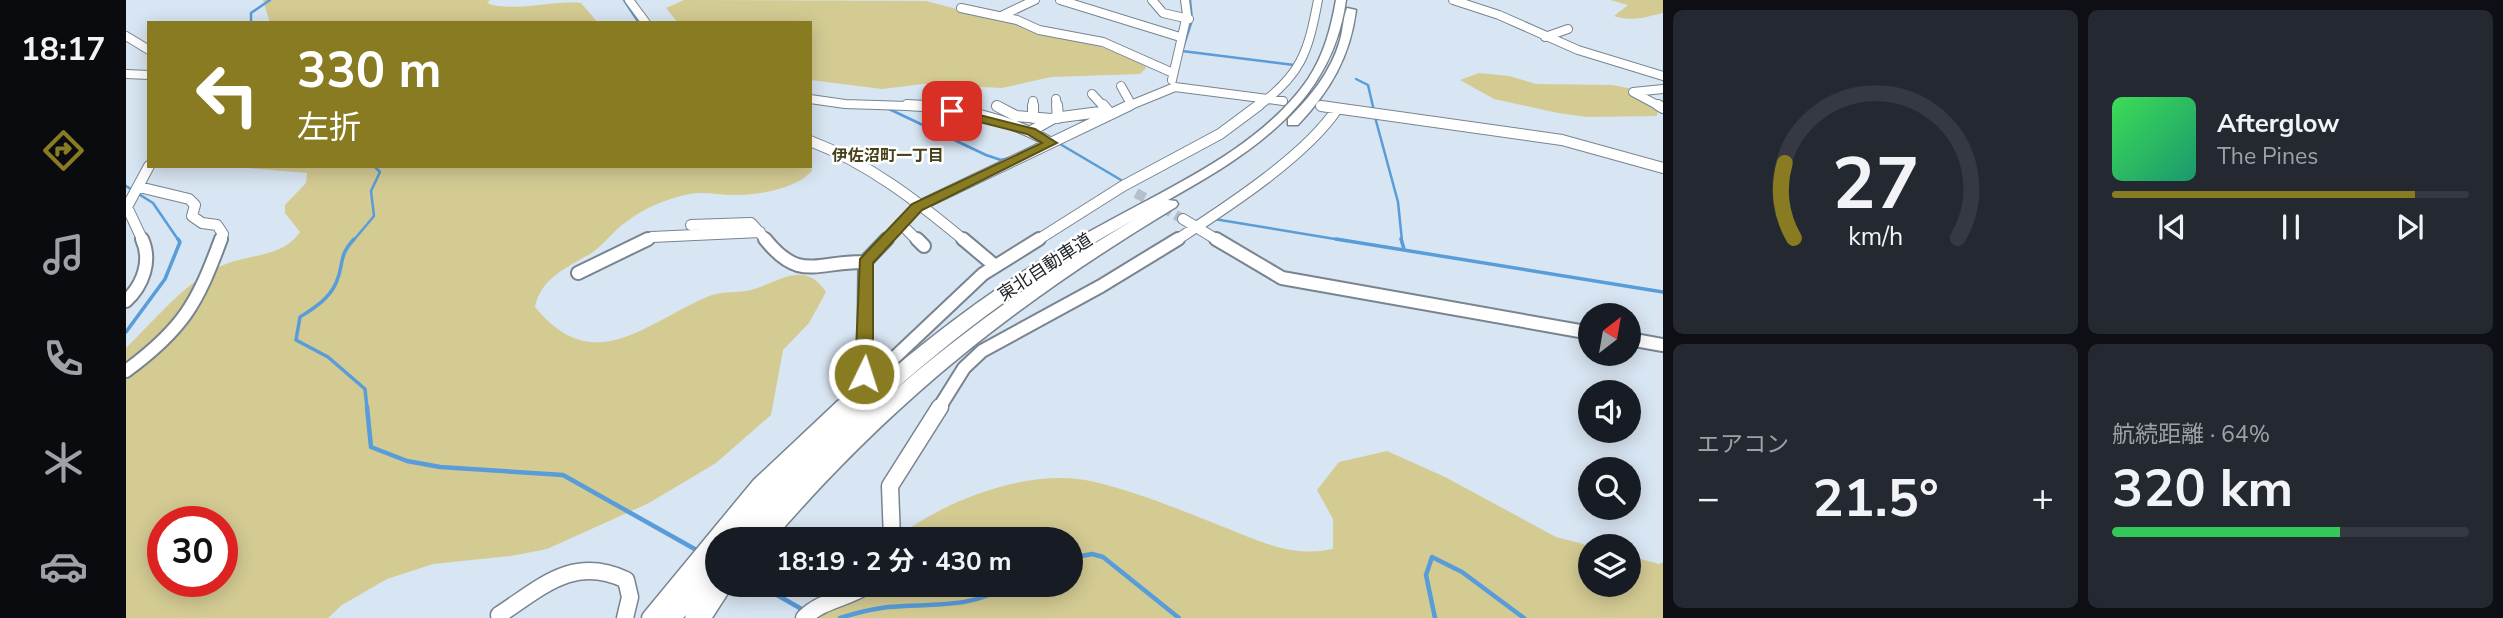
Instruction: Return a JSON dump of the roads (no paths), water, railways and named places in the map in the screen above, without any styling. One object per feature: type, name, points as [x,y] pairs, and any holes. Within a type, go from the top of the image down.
[{"type":"highway","name":"東北自動車道","points":[[744,527],[810,458],[949,335],[1049,262],[1214,165],[1282,116],[1308,88],[1325,62],[1332,47],[1341,0]]},
{"type":"highway","name":"東北自動車道","points":[[772,527],[869,427],[964,344],[1030,293],[1227,170],[1295,120],[1322,91],[1338,65],[1347,40],[1352,0]]},
{"type":"highway","points":[[668,618],[705,572]]},
{"type":"highway","points":[[696,618],[712,597]]},
{"type":"street","points":[[629,0],[645,21]]},
{"type":"street","points":[[1001,16],[1035,0]]},
{"type":"street","points":[[1060,0],[1180,37]]},
{"type":"street","points":[[1146,0],[1160,10],[1188,19]]},
{"type":"street","points":[[1152,0],[1160,10]]},
{"type":"street","points":[[1172,88],[1180,37],[1188,19],[1185,0]]},
{"type":"street","points":[[650,618],[759,486],[870,383],[948,305],[994,265],[1123,186],[1220,134],[1276,100],[1298,70],[1310,44],[1318,0]]},
{"type":"street","points":[[1454,0],[1601,58],[1663,75]]},
{"type":"street","points":[[1467,0],[1477,7]]},
{"type":"street","points":[[961,8],[1001,16],[1039,30],[1103,42],[1173,73]]},
{"type":"street","points":[[1545,37],[1568,29]]},
{"type":"street","points":[[126,36],[147,49]]},
{"type":"street","points":[[126,74],[147,75]]},
{"type":"street","points":[[1121,86],[1131,104]]},
{"type":"street","points":[[870,383],[864,374],[866,262],[922,205],[1112,111],[1172,88],[1276,100]]},
{"type":"street","points":[[1663,89],[1633,92],[1663,108]]},
{"type":"street","points":[[1092,94],[1112,111]]},
{"type":"street","points":[[812,99],[845,104],[935,106],[985,123],[1031,131],[1051,143]]},
{"type":"street","points":[[1055,119],[1056,99]]},
{"type":"street","points":[[1033,101],[1033,118]]},
{"type":"street","points":[[998,106],[1016,116],[1055,119],[1112,111]]},
{"type":"street","points":[[1321,106],[1562,140],[1663,168]]},
{"type":"street","points":[[892,527],[890,486],[964,368],[982,351],[1202,223],[1270,173],[1320,131],[1337,109]]},
{"type":"street","points":[[1031,131],[1055,119]]},
{"type":"street","points":[[812,142],[849,156],[922,205],[994,265]]},
{"type":"street","points":[[126,301],[141,283],[149,258],[148,248],[127,207],[148,168]]},
{"type":"street","points":[[1123,186],[1136,193]]},
{"type":"street","points":[[126,371],[160,348],[182,326],[198,302],[207,270],[223,234],[217,225],[202,223],[192,216],[195,205],[189,199],[136,190]]},
{"type":"street","points":[[1183,219],[1202,223],[1282,278],[1578,331]]},
{"type":"street","points":[[578,273],[652,237],[751,223],[791,266],[850,260],[866,262]]},
{"type":"street","points":[[901,224],[923,246]]},
{"type":"street","points":[[691,225],[708,230]]},
{"type":"street","points":[[1642,342],[1663,345]]},
{"type":"street","points":[[499,615],[573,569],[598,566],[626,580],[630,597],[625,618]]},
{"type":"street","points":[[804,618],[823,600],[836,597]]},
{"type":"waterway","points":[[251,21],[251,13],[270,0]]},
{"type":"waterway","points":[[624,0],[638,21]]},
{"type":"waterway","points":[[1190,0],[1192,20],[1182,51],[1294,65]]},
{"type":"waterway","points":[[1356,79],[1368,85],[1374,111]]},
{"type":"waterway","points":[[889,109],[986,155],[1001,160],[1013,157]]},
{"type":"waterway","points":[[1375,117],[1398,202],[1402,241]]},
{"type":"waterway","points":[[1022,152],[1037,144]]},
{"type":"waterway","points":[[1060,144],[1121,180]]},
{"type":"waterway","points":[[353,241],[374,216],[371,191],[380,172],[376,168]]},
{"type":"waterway","points":[[126,186],[153,203],[179,241]]},
{"type":"waterway","points":[[1214,219],[1347,241]]},
{"type":"waterway","points":[[126,332],[165,279],[180,242],[178,239]]},
{"type":"waterway","points":[[354,239],[345,251],[333,289],[321,303],[300,317],[296,340],[328,357],[365,389],[367,408]]},
{"type":"waterway","points":[[1336,239],[1663,292]]},
{"type":"waterway","points":[[1401,239],[1404,249]]},
{"type":"waterway","points":[[367,407],[371,447],[407,461],[440,467],[563,475],[700,552]]},
{"type":"waterway","points":[[1083,556],[1092,554],[1103,557],[1179,618]]},
{"type":"waterway","points":[[1435,618],[1426,575],[1432,557],[1462,572],[1524,618]]},
{"type":"waterway","points":[[781,597],[805,611]]},
{"type":"waterway","points":[[840,618],[888,607],[966,602],[982,597]]},
{"type":"tunnel","points":[[1136,193],[1183,219]]},
{"type":"district","name":"伊佐沼町一丁目","points":[[888,156]]}]
